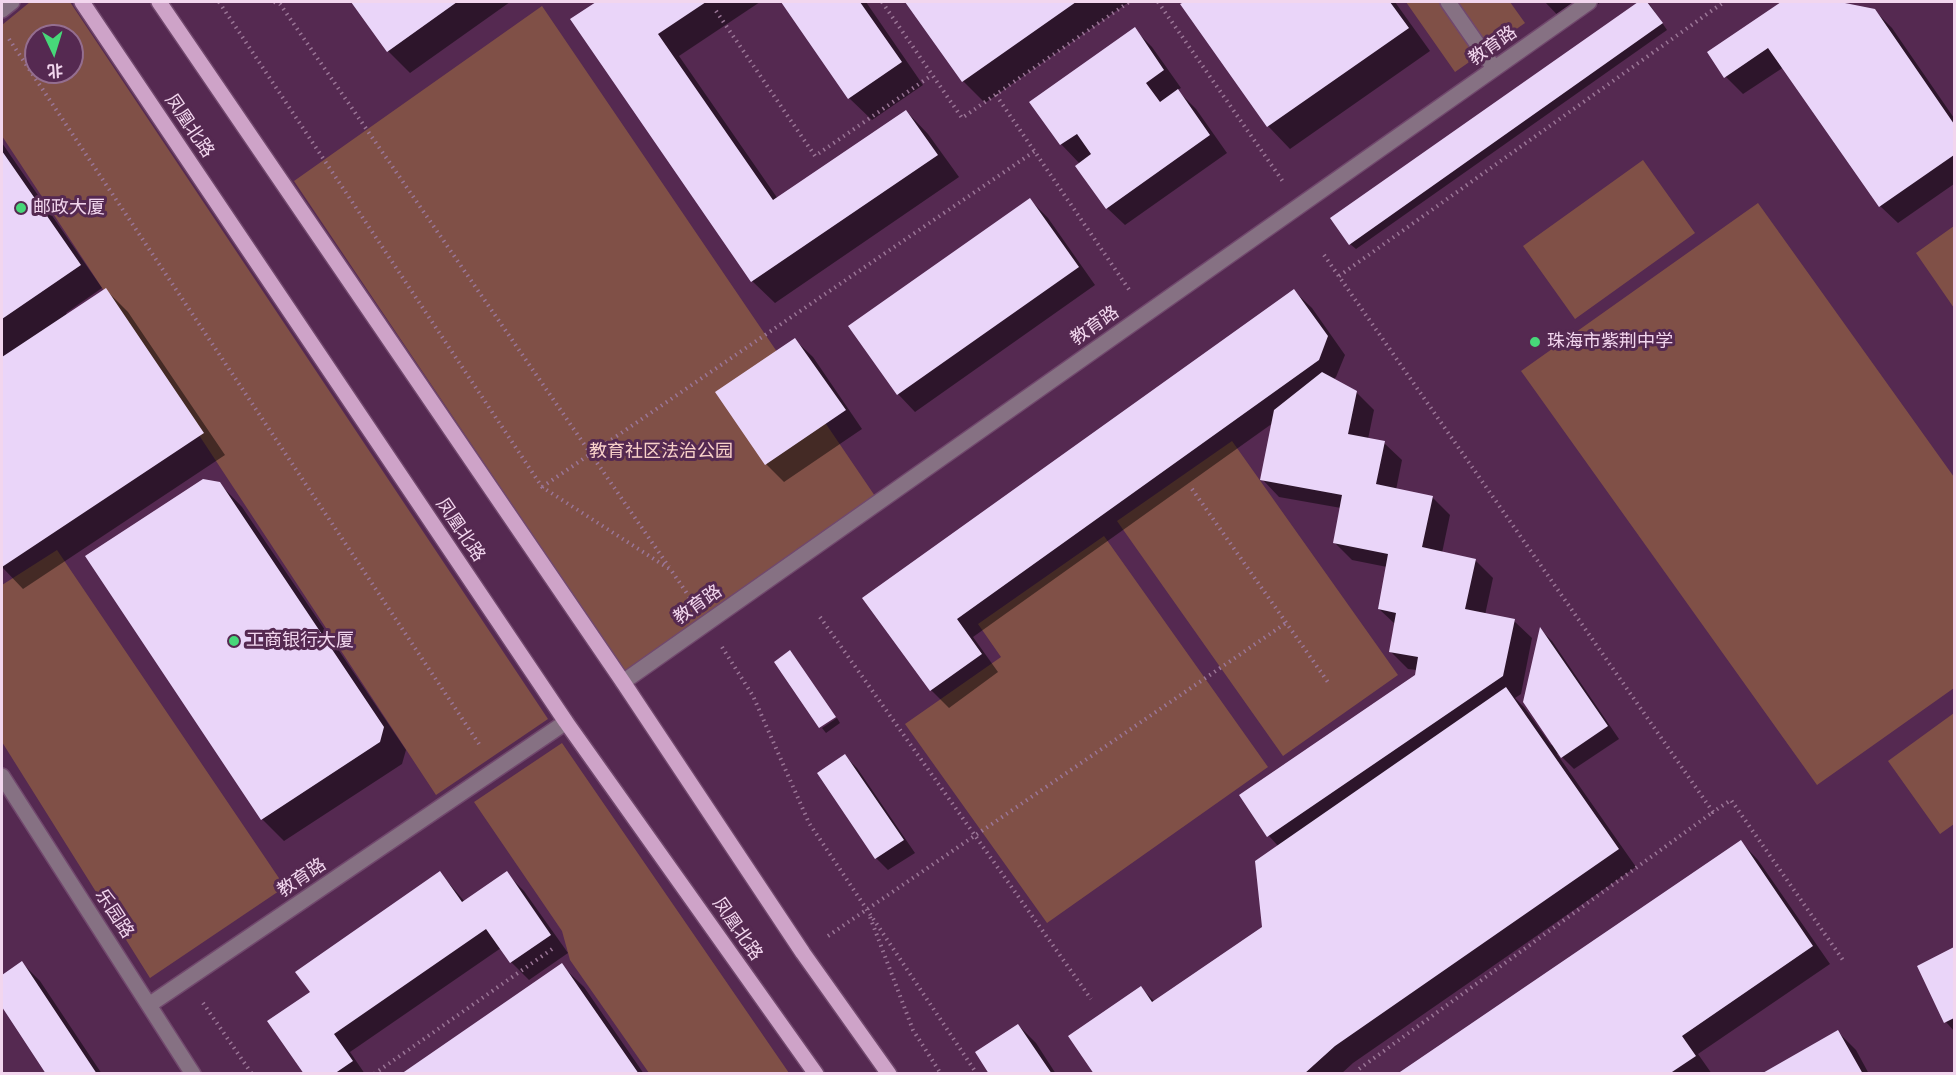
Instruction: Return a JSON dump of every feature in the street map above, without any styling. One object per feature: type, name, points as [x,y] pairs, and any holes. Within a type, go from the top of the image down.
[{"type":"main road","name":"凤凰北路","points":[[82,2],[566,722],[816,1074]]},
{"type":"main road","points":[[159,2],[623,682],[803,953],[889,1074]]},
{"type":"street","points":[[2,10],[12,2]]},
{"type":"street","points":[[1448,2],[1494,68]]},
{"type":"street","name":"教育路","points":[[623,682],[1589,2]]},
{"type":"street","name":"教育路","points":[[149,1005],[566,722]]},
{"type":"street","name":"乐园路","points":[[2,776],[193,1074]]},
{"type":"path","points":[[219,2],[542,487],[671,570]]},
{"type":"path","points":[[274,2],[280,4],[706,623],[753,696],[809,823],[977,1074]]},
{"type":"path","points":[[882,2],[962,118],[1129,2]]},
{"type":"path","points":[[1158,2],[1299,206]]},
{"type":"path","points":[[1339,276],[1724,2]]},
{"type":"path","points":[[716,10],[815,156],[932,75]]},
{"type":"path","points":[[8,37],[496,770]]},
{"type":"path","points":[[996,95],[1146,314]]},
{"type":"path","points":[[542,487],[1035,151]]},
{"type":"path","points":[[1324,255],[1713,812]]},
{"type":"path","points":[[1192,489],[1330,685]]},
{"type":"path","points":[[820,617],[1091,999]]},
{"type":"path","points":[[803,953],[1286,623]]},
{"type":"path","points":[[1362,1074],[1359,1069],[1731,800],[1843,960]]},
{"type":"path","points":[[867,909],[913,1030],[941,1074]]},
{"type":"path","points":[[374,1074],[555,947]]},
{"type":"path","points":[[187,979],[252,1074]]},
{"type":"green space","points":[[30,2],[70,2],[548,719],[436,795],[2,136],[2,25]]},
{"type":"green space","points":[[1406,2],[1510,2],[1525,23],[1455,72]]},
{"type":"green space","name":"教育社区法治公园","points":[[542,6],[877,499],[627,675],[294,181]]},
{"type":"green space","points":[[1643,160],[1695,233],[1575,319],[1523,246]]},
{"type":"green space","points":[[1758,203],[1954,477],[1954,688],[1817,785],[1521,371]]},
{"type":"green space","points":[[1954,226],[1954,308],[1916,253]]},
{"type":"green space","points":[[1232,441],[1398,675],[1283,756],[1117,521]]},
{"type":"green space","points":[[1104,536],[1268,767],[1047,923],[905,724],[1001,657],[978,624]]},
{"type":"green space","points":[[57,550],[285,887],[150,978],[2,742],[2,585]]},
{"type":"green space","points":[[1954,713],[1954,824],[1940,834],[1888,761]]},
{"type":"green space","points":[[562,743],[789,1073],[649,1073],[570,960],[562,931],[474,802]]},
{"type":"building","points":[[351,2],[457,2],[387,52]]},
{"type":"building","points":[[596,2],[706,2],[658,34],[773,200],[906,110],[938,155],[751,282],[570,19]]},
{"type":"building","points":[[781,2],[860,2],[902,62],[848,99]]},
{"type":"building","points":[[905,2],[1076,2],[962,82]]},
{"type":"building","points":[[1184,2],[1390,2],[1409,28],[1267,127],[1180,4]]},
{"type":"building","points":[[1638,2],[1647,2],[1663,23],[1349,245],[1330,218]]},
{"type":"building","points":[[1781,2],[1840,2],[1875,9],[1954,124],[1954,155],[1879,207],[1768,48],[1724,78],[1707,52]]},
{"type":"building","points":[[1135,27],[1164,70],[1146,83],[1160,102],[1178,89],[1210,135],[1106,209],[1075,166],[1091,154],[1077,134],[1060,145],[1029,102]]},
{"type":"building","name":"邮政大厦","points":[[2,151],[81,265],[2,319]]},
{"type":"building","points":[[1030,198],[1079,267],[897,395],[848,326]]},
{"type":"building","points":[[106,288],[204,433],[2,567],[2,357]]},
{"type":"building","points":[[1294,289],[1328,336],[1319,360],[957,619],[982,654],[930,691],[862,598]]},
{"type":"building","points":[[795,338],[846,410],[765,465],[715,392]]},
{"type":"building","points":[[1322,372],[1357,391],[1348,434],[1385,441],[1376,484],[1433,496],[1422,547],[1476,559],[1465,609],[1515,619],[1503,676],[1267,837],[1239,795],[1415,675],[1418,657],[1389,652],[1396,613],[1378,609],[1388,554],[1333,543],[1342,495],[1260,480],[1274,410]]},
{"type":"building","name":"工商银行大厦","points":[[203,479],[220,482],[384,727],[380,742],[261,820],[85,556]]},
{"type":"building","points":[[1540,627],[1608,726],[1561,758],[1523,702]]},
{"type":"building","points":[[790,650],[836,717],[819,728],[774,662]]},
{"type":"building","points":[[1506,687],[1619,849],[1335,1046],[1304,1074],[1094,1074],[1068,1036],[1141,986],[1152,1002],[1262,927],[1255,861]]},
{"type":"building","points":[[845,754],[904,840],[875,859],[817,773]]},
{"type":"building","points":[[1741,840],[1813,946],[1682,1036],[1696,1056],[1669,1074],[1397,1074]]},
{"type":"building","points":[[440,871],[462,902],[507,871],[551,935],[510,963],[486,929],[334,1034],[353,1061],[334,1074],[304,1074],[267,1021],[310,992],[295,972]]},
{"type":"building","points":[[1954,947],[1954,1018],[1944,1023],[1917,966]]},
{"type":"building","points":[[22,961],[97,1074],[46,1074],[2,1007],[2,975]]},
{"type":"building","points":[[562,963],[639,1074],[401,1074]]},
{"type":"building","points":[[1018,1024],[1052,1074],[989,1074],[975,1052]]},
{"type":"building","points":[[1838,1030],[1863,1074],[1761,1074]]},
{"type":"place","name":"邮政大厦","points":[[21,208]]},
{"type":"place","name":"珠海市紫荆中学","points":[[1535,342]]},
{"type":"place","name":"工商银行大厦","points":[[234,641]]}]
